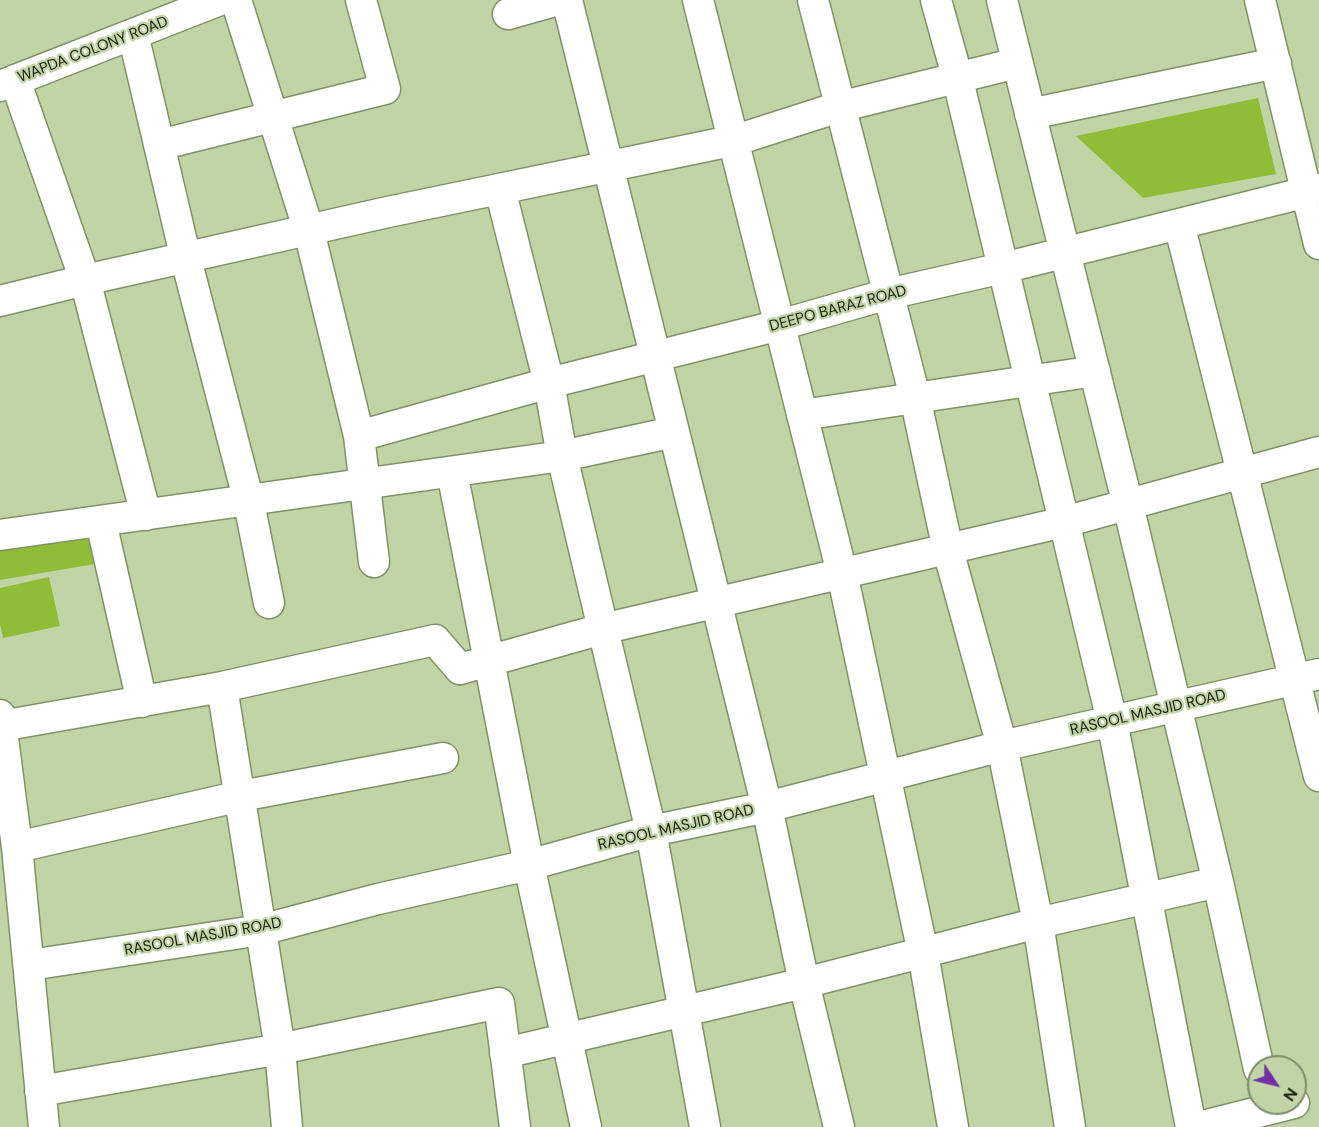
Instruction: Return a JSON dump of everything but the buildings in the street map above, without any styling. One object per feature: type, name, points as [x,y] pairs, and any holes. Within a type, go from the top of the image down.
[{"type":"street","name":"WAPDA COLONY ROAD","points":[[8,83],[220,0]]},
{"type":"street","points":[[236,0],[309,231],[359,436],[374,562]]},
{"type":"street","points":[[159,146],[385,89],[361,0]]},
{"type":"street","points":[[508,14],[558,0]]},
{"type":"street","points":[[567,0],[767,807],[804,983],[839,1127]]},
{"type":"street","points":[[698,0],[736,140],[842,573],[923,952],[953,1127]]},
{"type":"street","points":[[813,0],[915,397],[948,550],[1002,746],[1038,923],[1070,1127]]},
{"type":"street","points":[[936,0],[957,76],[1112,721],[1191,1127]]},
{"type":"street","points":[[1260,0],[1313,191],[1319,244]]},
{"type":"street","points":[[1005,1],[1017,63],[1177,707],[1256,1055]]},
{"type":"street","points":[[133,34],[186,259],[248,498],[269,603]]},
{"type":"street","points":[[0,301],[84,280],[500,189],[736,140],[839,107],[1017,63]]},
{"type":"street","points":[[1030,114],[1276,63]]},
{"type":"street","points":[[8,83],[84,280],[146,515]]},
{"type":"street","points":[[500,189],[549,383],[562,456],[651,831],[705,1127]]},
{"type":"street","name":"DEEPO BARAZ ROAD","points":[[359,436],[549,383],[780,325],[888,294],[1065,253],[1313,191]]},
{"type":"street","points":[[1179,224],[1243,473],[1307,677],[1319,776]]},
{"type":"street","points":[[802,415],[1095,371]]},
{"type":"street","points":[[0,535],[101,522],[248,498],[562,456],[674,432]]},
{"type":"street","points":[[44,1127],[30,965],[1,720],[142,702],[222,687],[435,640],[460,669],[602,629],[717,601],[1064,522],[1319,452]]},
{"type":"street","points":[[452,472],[529,865],[586,1127]]},
{"type":"street","points":[[101,522],[142,702]]},
{"type":"street","name":"RASOOL MASJID ROAD","points":[[30,965],[261,930],[378,899],[529,865],[651,831],[767,807],[1002,746],[1307,677]]},
{"type":"street","points":[[222,687],[280,1049],[287,1127]]},
{"type":"street","points":[[17,847],[241,796],[443,758]]},
{"type":"street","points":[[505,1053],[804,983],[1038,923],[1218,882]]},
{"type":"street","points":[[40,1091],[280,1049],[499,1003],[515,1127]]},
{"type":"street","points":[[1199,1127],[1252,1115]]}]
